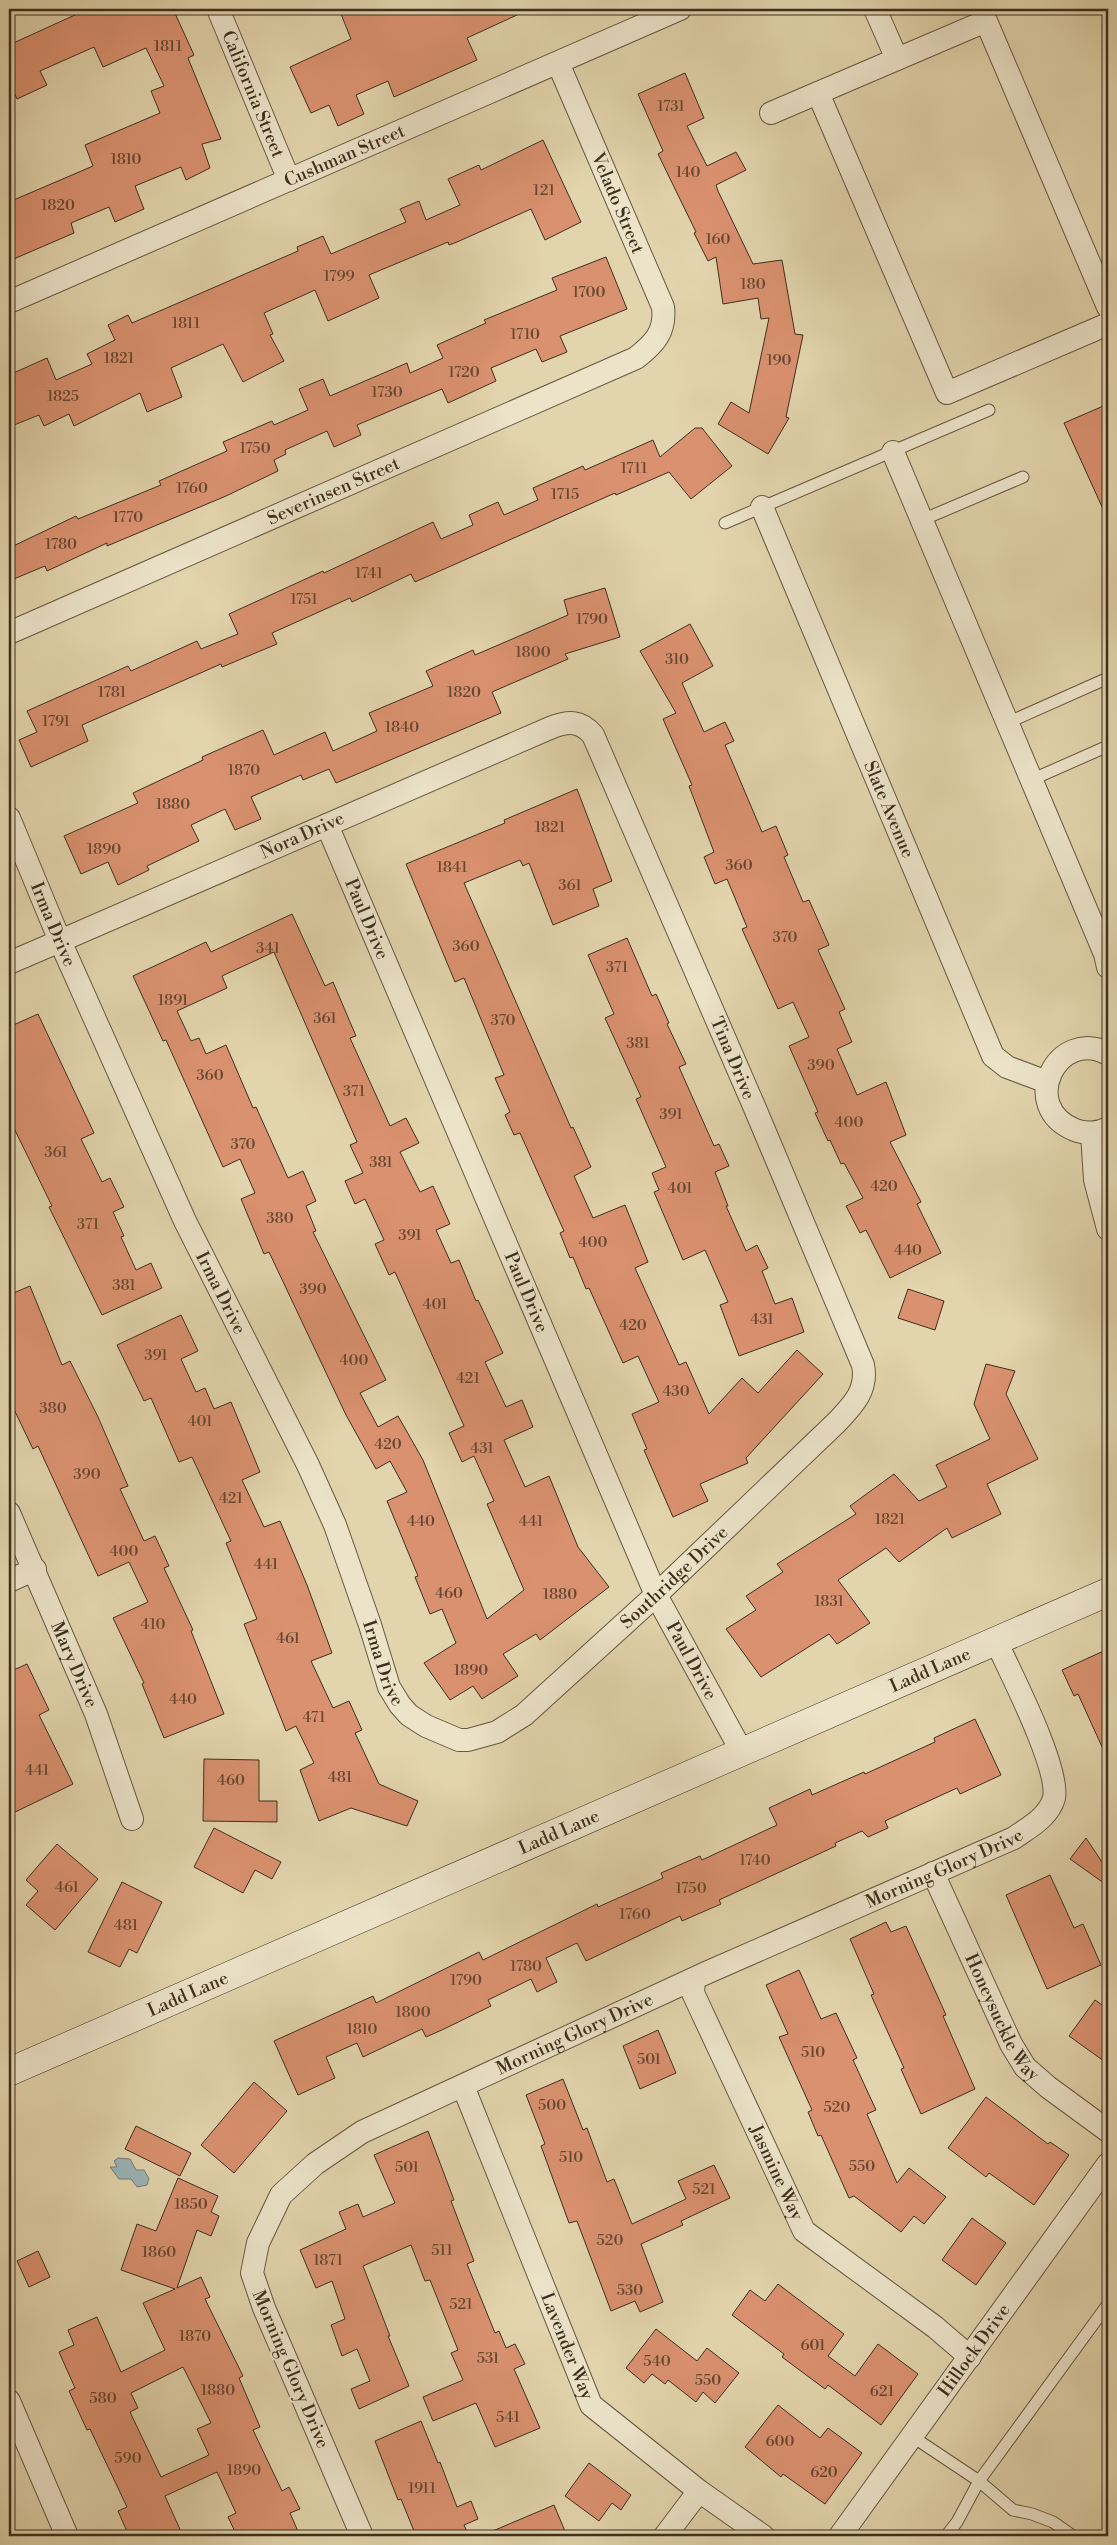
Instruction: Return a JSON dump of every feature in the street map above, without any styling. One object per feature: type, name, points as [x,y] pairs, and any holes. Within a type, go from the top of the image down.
[{"type":"street","name":"California Street","points":[[218,9],[289,180]]},
{"type":"street","name":"Cushman Street","points":[[9,302],[680,9]]},
{"type":"street","points":[[875,9],[897,59]]},
{"type":"street","points":[[771,113],[986,21],[1108,307]]},
{"type":"street","name":"Velado Street","points":[[558,63],[663,307],[663,326],[653,344]]},
{"type":"street","points":[[818,93],[947,393],[1108,324]]},
{"type":"street","name":"Severinsen Street","points":[[9,633],[636,358],[653,344]]},
{"type":"street","points":[[893,452],[1105,954],[1108,966]]},
{"type":"street","name":"Slate Avenue","points":[[762,507],[993,1056],[1007,1066],[1047,1082]]},
{"type":"street","name":"Nora Drive","points":[[9,964],[327,824],[562,724],[573,722],[582,725],[594,735]]},
{"type":"street","name":"Tina Drive","points":[[594,735],[863,1365],[865,1383]]},
{"type":"street","name":"Irma Drive","points":[[9,818],[60,941],[185,1221],[308,1465],[338,1534],[393,1696],[409,1715],[426,1726],[459,1740]]},
{"type":"street","name":"Paul Drive","points":[[327,824],[656,1595],[742,1752]]},
{"type":"street","points":[[1106,1046],[1074,1051],[1062,1058],[1052,1068],[1047,1082],[1046,1095],[1050,1108],[1057,1119],[1073,1129],[1100,1130],[1095,1180],[1108,1229]]},
{"type":"street","name":"Southridge Drive","points":[[459,1740],[483,1738],[497,1732],[524,1714],[656,1595],[837,1422],[851,1408],[865,1383]]},
{"type":"street","name":"Mary Drive","points":[[9,1513],[35,1569],[96,1714],[132,1819]]},
{"type":"street","points":[[9,1582],[35,1569]]},
{"type":"street","name":"Ladd Lane","points":[[9,2072],[1108,1592]]},
{"type":"street","name":"Morning Glory Drive","points":[[362,2536],[264,2308],[252,2273],[258,2243],[281,2195],[315,2164],[362,2132],[694,1978],[1014,1838],[1042,1819],[1054,1798],[1050,1760],[996,1641]]},
{"type":"street","name":"Honeysuckle Way","points":[[933,1873],[1011,2044],[1025,2066],[1048,2088],[1108,2131]]},
{"type":"street","name":"Jasmine Way","points":[[694,1978],[693,1994],[804,2231],[935,2328],[970,2357]]},
{"type":"street","name":"Lavender Way","points":[[463,2086],[591,2405],[699,2490],[763,2536]]},
{"type":"street","name":"Hillock Drive","points":[[840,2536],[1108,2164]]},
{"type":"street","points":[[10,2406],[67,2536]]},
{"type":"street","points":[[665,2536],[699,2490]]},
{"type":"lane","points":[[725,523],[989,410]]},
{"type":"lane","points":[[922,520],[1023,477]]},
{"type":"lane","points":[[1007,723],[1108,678]]},
{"type":"lane","points":[[1032,780],[1108,746]]},
{"type":"lane","points":[[946,2536],[957,2522],[980,2481],[1108,2304]]},
{"type":"lane","points":[[912,2437],[980,2481],[1012,2510],[1032,2514],[1053,2522],[1073,2536]]},
{"type":"water","points":[[118,2158],[130,2159],[136,2170],[144,2170],[149,2179],[147,2185],[137,2187],[131,2179],[119,2179],[110,2167],[117,2167],[114,2161]]},
{"type":"building","points":[[88,9],[173,9],[194,55],[188,58],[221,139],[202,144],[210,168],[186,180],[181,167],[135,186],[144,209],[115,222],[109,207],[71,223],[74,233],[9,261],[9,202],[93,166],[85,145],[160,113],[151,91],[164,86],[146,48],[103,67],[94,47],[40,71],[47,85],[17,99],[9,81],[9,45]]},
{"type":"building","points":[[339,9],[530,9],[467,38],[477,60],[394,97],[388,81],[356,95],[364,114],[338,126],[329,105],[311,113],[290,67],[351,39]]},
{"type":"building","points":[[685,73],[704,118],[687,126],[707,166],[736,152],[746,170],[716,185],[718,191],[753,264],[782,260],[795,334],[803,335],[786,417],[789,418],[768,454],[718,424],[731,402],[749,413],[769,318],[761,319],[758,298],[723,304],[716,257],[708,261],[694,233],[696,232],[658,154],[663,151],[638,94]]},
{"type":"building","points":[[543,140],[581,222],[545,240],[531,209],[457,242],[449,245],[448,242],[369,275],[379,298],[328,321],[315,290],[264,313],[273,334],[270,335],[284,361],[243,382],[223,344],[171,368],[182,397],[147,412],[140,393],[74,426],[69,414],[44,426],[39,415],[9,427],[9,375],[47,358],[56,380],[92,364],[87,354],[115,340],[108,325],[128,315],[132,323],[298,251],[297,247],[323,236],[331,254],[406,222],[400,209],[419,201],[426,220],[460,205],[448,179],[479,165],[481,170]]},
{"type":"building","points":[[606,257],[627,309],[560,336],[567,352],[542,362],[536,349],[491,368],[496,381],[448,403],[442,389],[357,425],[361,435],[334,447],[327,431],[285,450],[286,454],[274,460],[278,471],[226,496],[107,546],[107,543],[47,571],[45,566],[9,581],[9,548],[76,516],[78,519],[161,485],[159,481],[227,451],[223,442],[272,421],[274,425],[308,410],[299,389],[323,379],[330,396],[407,363],[410,373],[443,358],[437,345],[486,323],[484,320],[557,290],[552,278]]},
{"type":"building","points":[[1108,404],[1108,520],[1064,423]]},
{"type":"building","points":[[695,428],[702,428],[732,466],[691,499],[669,472],[616,495],[615,493],[415,582],[411,574],[352,602],[350,598],[272,633],[277,644],[222,667],[221,664],[82,725],[88,741],[31,767],[19,740],[37,732],[27,711],[128,666],[131,671],[197,641],[201,649],[238,634],[229,614],[323,571],[324,573],[433,522],[441,539],[473,525],[469,515],[498,502],[504,515],[538,500],[533,488],[583,466],[585,470],[653,440],[660,457]]},
{"type":"building","points":[[605,588],[620,637],[565,654],[568,659],[492,692],[501,713],[336,783],[329,769],[303,780],[301,775],[251,797],[261,819],[235,830],[225,809],[191,825],[199,841],[147,866],[149,870],[118,885],[108,862],[81,874],[64,836],[138,803],[133,793],[203,760],[202,757],[263,730],[274,755],[325,732],[333,751],[377,731],[369,713],[433,686],[426,671],[473,650],[475,655],[568,615],[564,600]]},
{"type":"building","points":[[690,624],[713,666],[682,683],[704,732],[725,722],[734,741],[725,745],[762,832],[776,826],[788,855],[784,857],[803,902],[809,900],[829,945],[818,950],[845,1009],[839,1012],[852,1042],[837,1049],[857,1095],[886,1082],[906,1135],[890,1142],[921,1202],[917,1204],[941,1253],[890,1278],[866,1230],[860,1233],[846,1206],[863,1198],[844,1163],[841,1164],[830,1140],[828,1141],[815,1113],[818,1112],[789,1046],[809,1037],[793,1002],[778,1009],[742,929],[747,927],[727,879],[715,884],[704,857],[714,852],[689,786],[692,785],[663,719],[676,713],[640,651]]},
{"type":"building","points":[[577,789],[612,881],[593,889],[599,906],[553,925],[529,863],[523,866],[520,860],[464,883],[571,1128],[573,1127],[591,1167],[574,1176],[593,1218],[625,1205],[648,1262],[635,1268],[679,1365],[686,1362],[709,1414],[742,1378],[758,1393],[797,1350],[823,1374],[746,1458],[748,1463],[700,1484],[708,1501],[673,1517],[644,1450],[647,1449],[632,1414],[659,1402],[638,1356],[623,1363],[589,1288],[586,1289],[573,1257],[570,1258],[560,1233],[564,1231],[520,1133],[514,1135],[505,1115],[510,1112],[495,1078],[504,1075],[464,978],[455,982],[406,864],[505,823],[504,820]]},
{"type":"building","points":[[292,914],[325,986],[333,982],[356,1036],[350,1038],[390,1126],[406,1118],[419,1143],[400,1152],[420,1192],[433,1186],[450,1224],[436,1230],[451,1263],[459,1260],[476,1301],[478,1300],[503,1353],[485,1362],[506,1407],[522,1400],[533,1427],[504,1440],[525,1487],[549,1476],[578,1547],[609,1587],[540,1640],[536,1634],[503,1654],[518,1676],[482,1699],[473,1686],[450,1700],[424,1663],[456,1643],[442,1609],[430,1614],[415,1577],[418,1576],[387,1501],[407,1492],[390,1461],[376,1469],[346,1415],[269,1252],[264,1254],[241,1199],[255,1193],[240,1159],[223,1167],[166,1040],[163,1041],[133,976],[206,942],[211,952]],"holes":[[[274,952],[357,1142],[350,1145],[363,1173],[345,1181],[355,1204],[365,1199],[384,1240],[375,1244],[389,1275],[395,1272],[464,1426],[449,1433],[462,1462],[474,1456],[494,1501],[487,1504],[524,1590],[487,1619],[423,1460],[398,1416],[378,1427],[360,1393],[386,1380],[313,1232],[316,1231],[306,1206],[316,1201],[303,1171],[288,1178],[256,1107],[253,1108],[226,1045],[206,1054],[199,1038],[191,1041],[177,1011],[227,988],[222,976]]]},
{"type":"building","points":[[627,938],[652,996],[656,994],[669,1023],[667,1024],[686,1064],[679,1067],[714,1146],[719,1144],[729,1166],[715,1172],[728,1206],[726,1206],[746,1251],[757,1245],[768,1268],[762,1271],[775,1304],[792,1298],[804,1332],[739,1356],[720,1305],[728,1302],[705,1250],[683,1260],[654,1192],[659,1190],[652,1173],[666,1167],[636,1099],[641,1097],[605,1018],[614,1014],[588,955]]},
{"type":"building","points":[[38,1014],[94,1133],[81,1139],[102,1182],[110,1178],[124,1207],[113,1212],[124,1236],[121,1237],[136,1270],[151,1263],[162,1288],[102,1315],[49,1207],[52,1206],[9,1118],[9,1027]]},
{"type":"building","points":[[30,1286],[62,1365],[70,1361],[98,1417],[128,1486],[120,1489],[144,1541],[155,1536],[169,1566],[164,1568],[193,1630],[191,1631],[224,1714],[164,1738],[142,1684],[144,1683],[113,1618],[148,1602],[129,1562],[98,1576],[38,1446],[33,1449],[9,1399],[9,1295]]},
{"type":"building","points":[[908,1289],[944,1301],[935,1330],[898,1318]]},
{"type":"building","points":[[181,1315],[198,1351],[181,1359],[196,1392],[205,1388],[214,1409],[231,1402],[260,1472],[242,1480],[264,1527],[280,1521],[307,1585],[332,1653],[311,1661],[333,1708],[349,1701],[362,1730],[355,1733],[379,1784],[418,1801],[407,1826],[351,1808],[319,1821],[300,1770],[314,1763],[296,1726],[286,1731],[244,1624],[257,1619],[226,1543],[231,1541],[192,1457],[179,1462],[151,1398],[144,1401],[117,1345]]},
{"type":"building","points":[[986,1364],[1015,1371],[1006,1394],[1038,1459],[987,1484],[1001,1514],[952,1538],[947,1528],[899,1562],[886,1548],[838,1580],[870,1623],[837,1644],[829,1634],[761,1677],[726,1629],[756,1610],[746,1596],[783,1572],[777,1564],[856,1514],[850,1506],[894,1474],[919,1501],[947,1487],[936,1465],[990,1439],[974,1404]]},
{"type":"building","points":[[1108,1649],[1108,1760],[1078,1694],[1074,1696],[1062,1670]]},
{"type":"building","points":[[27,1664],[49,1710],[39,1715],[73,1784],[9,1815],[9,1672]]},
{"type":"building","points":[[975,1719],[1001,1775],[960,1794],[957,1788],[885,1821],[888,1828],[868,1837],[862,1831],[835,1843],[836,1846],[719,1900],[721,1904],[682,1921],[680,1916],[586,1961],[577,1943],[546,1958],[557,1982],[537,1992],[531,1979],[488,2000],[491,2006],[426,2037],[422,2029],[363,2057],[357,2043],[326,2057],[335,2078],[298,2095],[274,2041],[373,1996],[376,2003],[479,1952],[483,1960],[597,1904],[598,1907],[663,1878],[661,1873],[700,1856],[702,1860],[777,1825],[769,1808],[810,1789],[812,1795],[864,1772],[865,1774],[935,1742],[934,1738]]},
{"type":"building","points":[[204,1759],[259,1760],[259,1801],[277,1801],[277,1822],[203,1821]]},
{"type":"building","points":[[214,1828],[281,1862],[272,1879],[255,1870],[243,1893],[194,1867]]},
{"type":"building","points":[[1086,1838],[1108,1871],[1108,1886],[1070,1859]]},
{"type":"building","points":[[57,1844],[98,1879],[55,1930],[26,1905],[38,1891],[26,1880]]},
{"type":"building","points":[[1050,1875],[1074,1928],[1083,1924],[1101,1965],[1047,1989],[1006,1895]]},
{"type":"building","points":[[122,1882],[162,1902],[137,1953],[129,1949],[120,1967],[88,1952]]},
{"type":"building","points":[[886,1922],[891,1932],[906,1926],[946,2015],[943,2016],[975,2089],[921,2114],[901,2069],[904,2068],[871,1995],[874,1994],[850,1939]]},
{"type":"building","points":[[799,1970],[821,2019],[836,2013],[857,2058],[853,2060],[876,2110],[867,2114],[897,2183],[909,2168],[946,2197],[924,2224],[914,2216],[901,2232],[854,2196],[849,2198],[821,2135],[818,2136],[808,2112],[812,2110],[779,2037],[788,2034],[766,1985]]},
{"type":"building","points":[[1095,2000],[1108,2009],[1108,2064],[1069,2036]]},
{"type":"building","points":[[658,2030],[676,2073],[640,2089],[623,2046]]},
{"type":"building","points":[[563,2079],[583,2130],[587,2128],[607,2182],[614,2179],[632,2224],[686,2199],[678,2181],[714,2165],[730,2198],[681,2221],[683,2225],[641,2244],[663,2302],[640,2312],[635,2301],[611,2311],[577,2221],[569,2223],[541,2146],[545,2144],[526,2095]]},
{"type":"building","points":[[254,2082],[287,2111],[234,2173],[201,2145]]},
{"type":"building","points":[[986,2097],[1048,2144],[1050,2142],[1069,2155],[1034,2205],[989,2173],[986,2177],[948,2148]]},
{"type":"building","points":[[136,2126],[191,2153],[180,2176],[125,2149]]},
{"type":"building","points":[[428,2131],[454,2200],[451,2201],[474,2261],[467,2264],[495,2333],[499,2331],[506,2348],[515,2344],[525,2364],[514,2369],[540,2428],[495,2447],[476,2403],[433,2421],[423,2397],[463,2380],[451,2353],[458,2350],[430,2280],[425,2281],[411,2245],[363,2266],[390,2336],[388,2336],[409,2386],[359,2409],[351,2389],[370,2381],[357,2349],[342,2356],[331,2325],[345,2319],[332,2281],[316,2288],[300,2250],[346,2229],[339,2212],[358,2204],[363,2217],[395,2203],[374,2155]]},
{"type":"building","points":[[178,2178],[218,2196],[211,2212],[219,2216],[211,2236],[197,2230],[177,2288],[201,2277],[210,2297],[205,2299],[243,2376],[239,2378],[260,2427],[253,2430],[282,2491],[289,2487],[300,2509],[290,2513],[300,2536],[237,2536],[228,2517],[236,2513],[217,2472],[165,2496],[183,2536],[129,2536],[118,2511],[127,2507],[90,2429],[87,2430],[69,2391],[75,2388],[59,2352],[74,2345],[68,2330],[97,2317],[121,2372],[165,2350],[143,2303],[175,2289],[121,2270],[137,2224],[156,2231]],"holes":[[[183,2367],[211,2423],[197,2429],[209,2455],[161,2477],[130,2412],[138,2408],[131,2393]]]},
{"type":"building","points":[[972,2218],[1006,2243],[976,2285],[942,2260]]},
{"type":"building","points":[[38,2251],[50,2277],[29,2287],[17,2261]]},
{"type":"building","points":[[778,2284],[844,2334],[828,2356],[855,2376],[878,2344],[918,2374],[881,2425],[828,2385],[825,2389],[782,2357],[784,2354],[732,2315],[750,2290],[765,2301]]},
{"type":"building","points":[[656,2329],[697,2361],[707,2348],[739,2373],[715,2403],[703,2392],[696,2402],[668,2380],[665,2384],[652,2374],[644,2383],[626,2368]]},
{"type":"building","points":[[778,2405],[820,2438],[828,2428],[862,2453],[825,2504],[783,2474],[781,2477],[745,2447]]},
{"type":"building","points":[[421,2421],[438,2463],[440,2462],[457,2507],[471,2501],[478,2519],[464,2525],[469,2536],[416,2536],[401,2499],[398,2500],[375,2441]]},
{"type":"building","points":[[589,2463],[631,2495],[621,2510],[612,2503],[599,2521],[565,2496]]},
{"type":"building","points":[[554,2505],[567,2536],[481,2536]]}]
